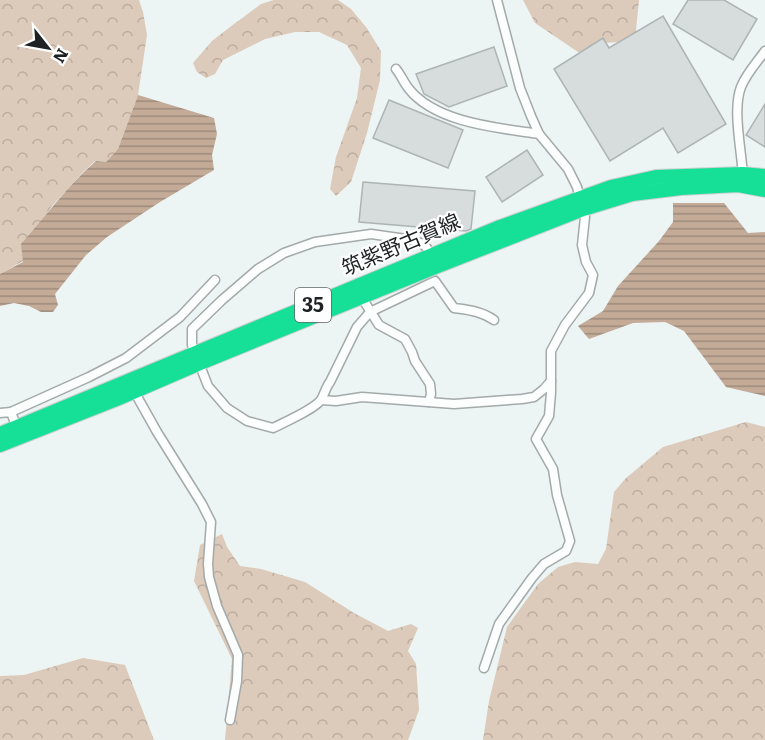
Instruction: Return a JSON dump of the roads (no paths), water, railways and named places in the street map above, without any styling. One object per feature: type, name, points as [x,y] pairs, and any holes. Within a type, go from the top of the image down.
[{"type":"main road","name":"筑紫野古賀線","points":[[0,434],[19,432],[134,391],[198,358],[362,298],[500,227],[582,203],[611,187],[657,177],[743,180],[765,176]]},
{"type":"main road","name":"筑紫野古賀線","points":[[743,180],[765,190]]},
{"type":"main road","name":"筑紫野古賀線","points":[[0,445],[19,432],[433,262]]},
{"type":"street","points":[[483,668],[499,624],[532,578],[544,564],[566,551],[570,541],[557,495],[553,469],[536,439],[549,417],[551,351],[565,325],[589,293],[593,275],[586,262],[582,245],[585,217],[577,187],[568,169],[539,134],[520,88],[497,0]]},
{"type":"street","points":[[743,180],[738,115],[740,89],[744,79],[765,51]]},
{"type":"street","points":[[396,69],[409,89],[421,100],[451,117],[539,134]]},
{"type":"street","points":[[433,262],[427,248],[421,243],[406,238],[371,234],[315,242],[284,253],[258,269],[192,329],[192,345],[208,386],[227,408],[247,421],[273,428],[302,414],[321,400],[357,327],[370,312],[435,281],[454,308],[471,310],[494,320]]},
{"type":"street","points":[[0,413],[11,412],[126,358],[180,317],[215,280]]},
{"type":"street","points":[[362,298],[380,325],[405,339],[415,361],[430,384],[429,402]]},
{"type":"street","points":[[321,400],[336,401],[362,397],[454,404],[522,399],[534,397],[551,381]]},
{"type":"street","points":[[134,391],[211,522],[209,577],[217,606],[238,655],[237,681],[230,720]]},
{"type":"street","points":[[11,412],[19,432]]}]
